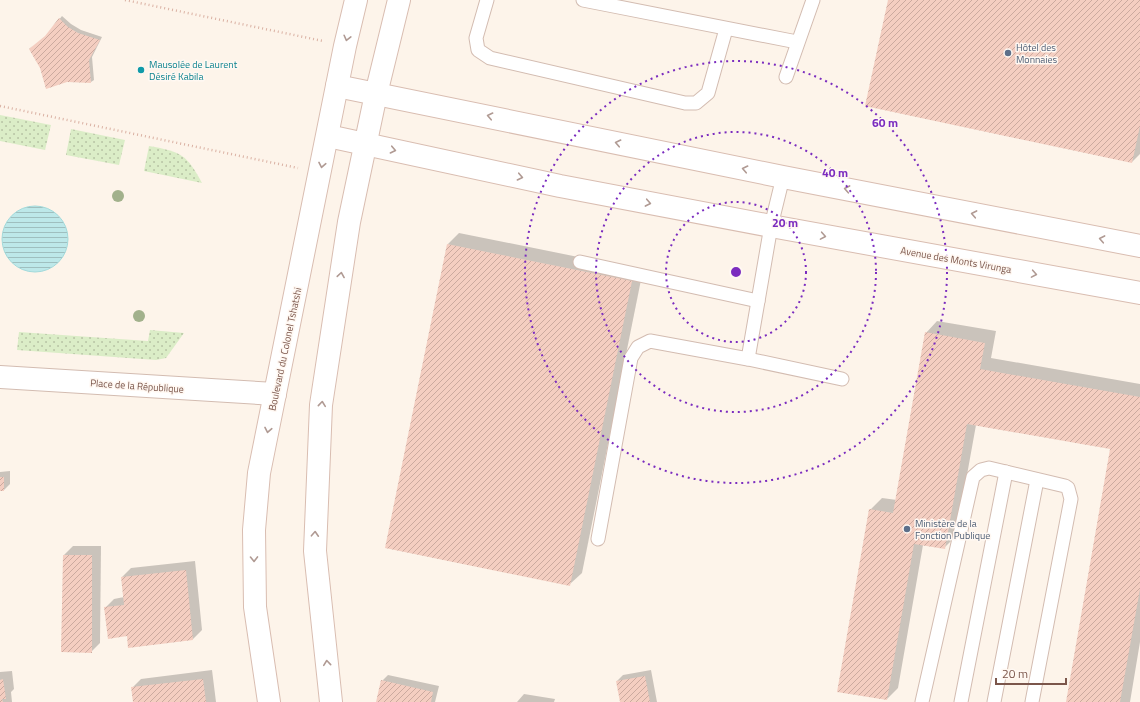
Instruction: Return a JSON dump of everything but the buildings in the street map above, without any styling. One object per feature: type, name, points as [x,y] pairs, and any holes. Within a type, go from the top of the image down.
[{"type":"street","name":"Boulevard du Colonel Tshatshi","points":[[269,702],[255,607],[254,530],[259,473],[345,46],[356,0]]},
{"type":"street","points":[[331,702],[315,551],[321,405],[349,222],[376,94],[399,0]]},
{"type":"street","points":[[337,86],[783,177],[1140,246]]},
{"type":"street","name":"Avenue des Monts Virunga","points":[[328,136],[560,186],[1140,293]]},
{"type":"street","name":"Place de la République","points":[[0,377],[275,394]]},
{"type":"lane","points":[[487,0],[476,38],[478,50],[490,58],[685,104],[696,103],[708,93],[726,28]]},
{"type":"lane","points":[[583,0],[798,42]]},
{"type":"lane","points":[[786,77],[813,0]]},
{"type":"lane","points":[[748,358],[771,226],[783,177]]},
{"type":"lane","points":[[580,262],[758,301]]},
{"type":"lane","points":[[598,540],[631,358],[638,347],[650,341],[748,358],[842,379]]},
{"type":"lane","points":[[922,702],[973,477],[981,470],[989,468],[1068,488],[1071,499],[1032,702]]},
{"type":"lane","points":[[961,702],[1006,472]]},
{"type":"lane","points":[[994,702],[1037,480]]},
{"type":"path","points":[[125,0],[345,46]]},
{"type":"path","points":[[0,106],[320,172]]},
{"type":"green space","points":[[0,115],[51,125],[45,150],[0,141]]},
{"type":"green space","points":[[71,129],[125,140],[119,165],[66,155]]},
{"type":"green space","points":[[149,146],[169,150],[182,156],[192,166],[202,183],[144,171]]},
{"type":"green space","points":[[150,330],[184,333],[166,358],[156,360],[17,350],[19,332],[148,341]]},
{"type":"water","points":[[28,206],[42,206],[54,211],[63,220],[68,232],[66,252],[59,263],[42,272],[28,272],[16,267],[7,258],[2,246],[2,232],[7,220],[16,211]]},
{"type":"place","name":"Hôtel des Monnaies","points":[[1008,53]]},
{"type":"place","name":"Mausolée de Laurent Désiré Kabila","points":[[141,70]]},
{"type":"place","name":"Ministère de la Fonction Publique","points":[[907,529]]}]
